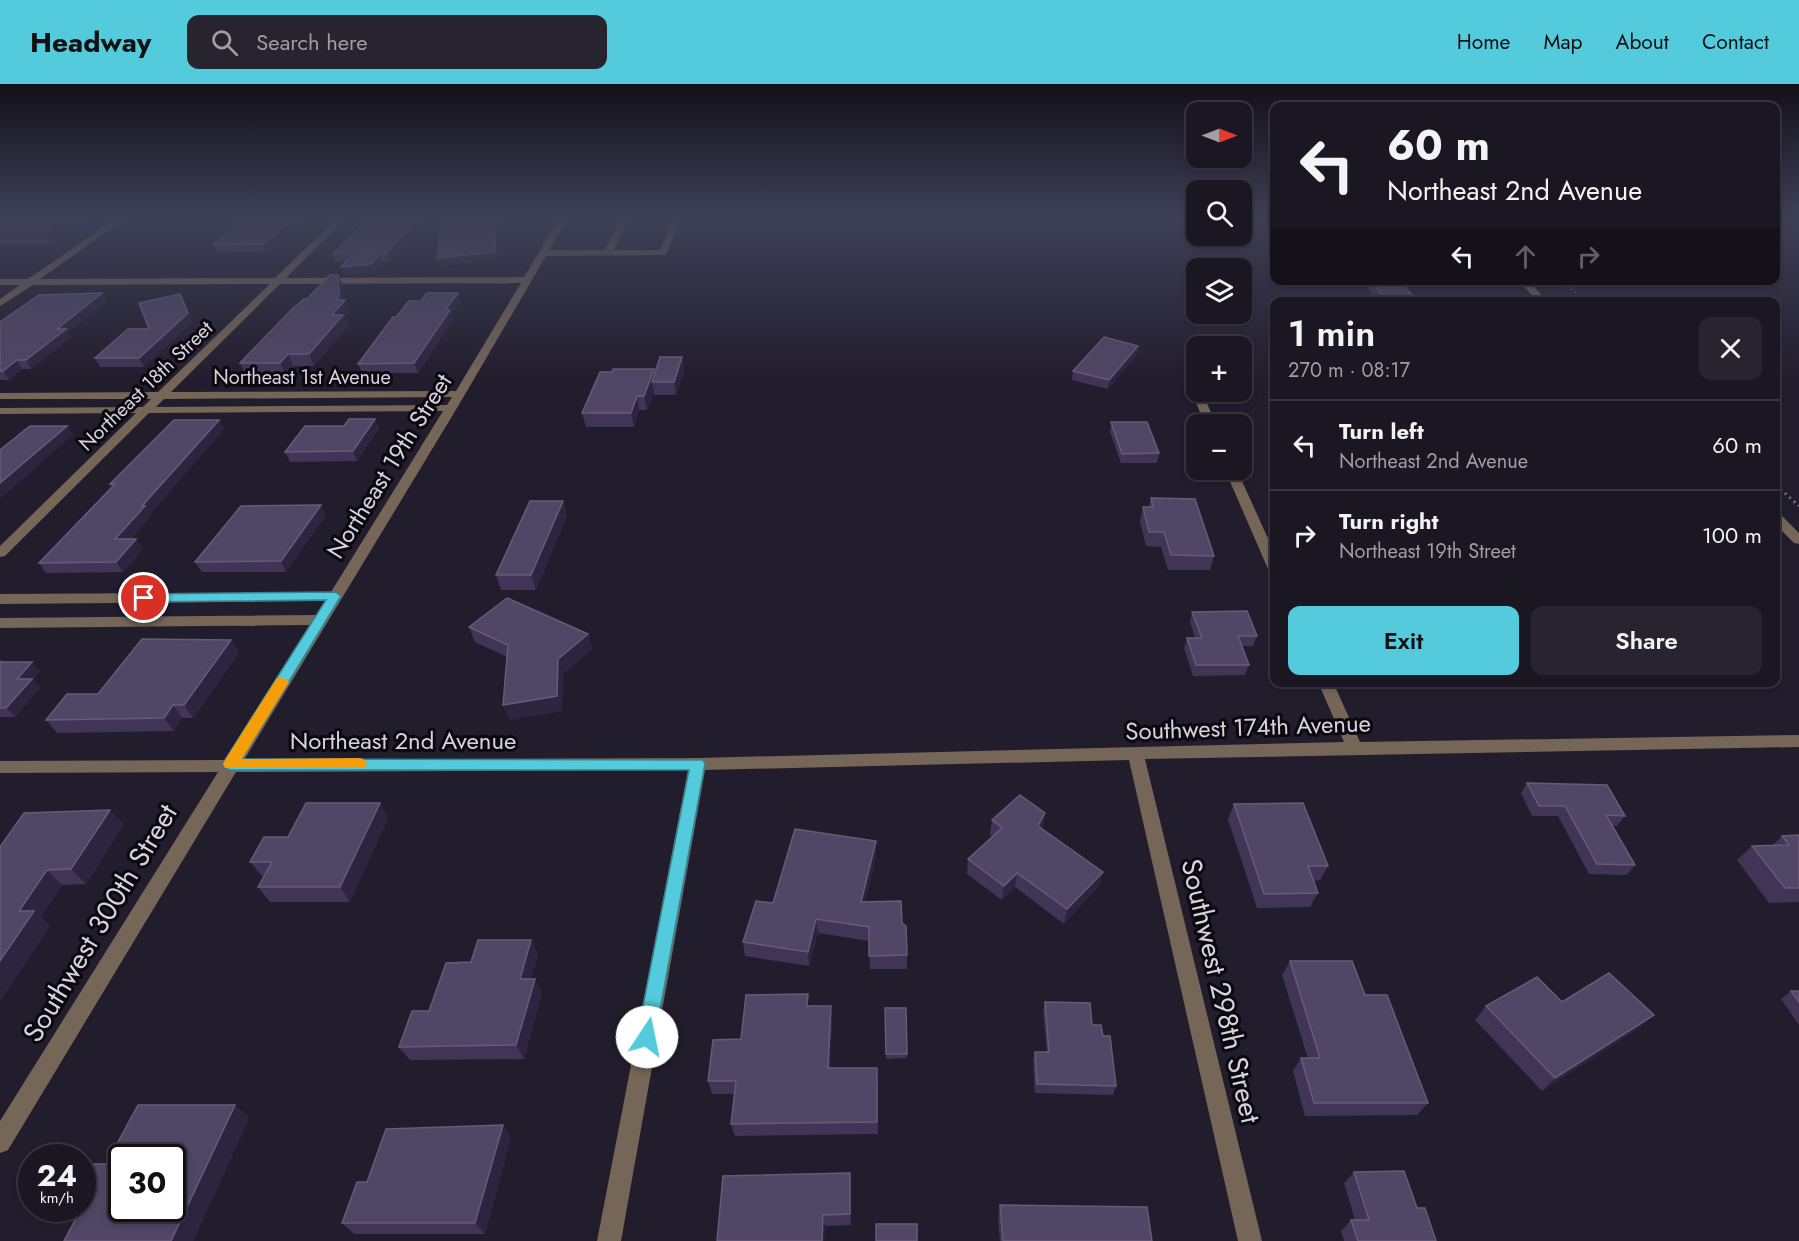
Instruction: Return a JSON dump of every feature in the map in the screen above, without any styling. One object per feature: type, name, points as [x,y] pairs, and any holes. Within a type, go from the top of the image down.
[{"type":"street","points":[[0,303],[43,273]]},
{"type":"street","name":"Northeast 18th Street","points":[[0,553],[288,273]]},
{"type":"street","name":"Northeast 19th Street","points":[[230,764],[451,408],[530,273]]},
{"type":"street","points":[[0,282],[526,280]]},
{"type":"street","points":[[1527,285],[1539,297]]},
{"type":"street","name":"Northeast 1st Avenue","points":[[0,396],[459,394]]},
{"type":"street","name":"Northeast 1st Avenue","points":[[0,411],[451,408]]},
{"type":"street","points":[[1235,480],[1270,558]]},
{"type":"street","points":[[1780,522],[1799,540]]},
{"type":"street","points":[[0,599],[335,596]]},
{"type":"street","points":[[0,623],[320,620]]},
{"type":"street","points":[[1327,687],[1355,748]]},
{"type":"street","name":"Southwest 174th Avenue","points":[[698,764],[1355,748],[1799,741]]},
{"type":"street","name":"Southwest 298th Street","points":[[1136,754],[1250,1241]]},
{"type":"street","name":"Northeast 2nd Avenue","points":[[0,767],[230,764],[698,764]]},
{"type":"street","name":"Southwest 300th Street","points":[[0,1142],[230,764]]},
{"type":"street","points":[[609,1241],[698,764]]},
{"type":"path","points":[[1567,285],[1580,297]]},
{"type":"path","points":[[1780,489],[1799,506]]},
{"type":"building","points":[[330,275],[338,275],[339,296],[336,300],[345,300],[332,315],[343,315],[309,354],[288,354],[280,363],[240,363],[292,309],[307,299]]},
{"type":"building","points":[[1374,285],[1403,285],[1414,297],[1384,297]]},
{"type":"building","points":[[102,293],[57,329],[66,329],[26,360],[17,360],[0,371],[0,322],[39,295]]},
{"type":"building","points":[[427,293],[458,293],[445,310],[450,310],[414,363],[358,364],[393,317],[396,317],[409,301],[421,301]]},
{"type":"building","points":[[180,294],[188,313],[139,358],[95,358],[128,329],[149,329],[139,303]]},
{"type":"building","points":[[1104,337],[1138,346],[1109,380],[1073,371]]},
{"type":"building","points":[[660,357],[682,357],[674,382],[652,382]]},
{"type":"building","points":[[613,369],[654,369],[644,396],[637,396],[631,413],[582,413],[600,372],[612,372]]},
{"type":"building","points":[[349,419],[375,419],[353,451],[285,452],[305,426],[344,426]]},
{"type":"building","points":[[174,420],[219,420],[115,539],[136,539],[116,562],[39,563],[115,484],[110,484]]},
{"type":"building","points":[[1111,422],[1147,422],[1159,453],[1122,454]]},
{"type":"building","points":[[30,426],[67,426],[0,483],[0,450]]},
{"type":"building","points":[[1151,498],[1195,499],[1214,556],[1171,555],[1164,532],[1149,532],[1143,507],[1153,507]]},
{"type":"building","points":[[530,501],[563,501],[531,575],[496,575]]},
{"type":"building","points":[[321,505],[281,561],[195,562],[241,506]]},
{"type":"building","points":[[507,598],[588,634],[558,659],[557,696],[503,705],[508,645],[469,627]]},
{"type":"building","points":[[1247,611],[1257,636],[1238,636],[1249,665],[1196,665],[1187,638],[1202,638],[1192,612]]},
{"type":"building","points":[[142,639],[231,640],[184,705],[173,705],[164,718],[46,720],[67,694],[98,694]]},
{"type":"building","points":[[0,662],[32,662],[17,679],[32,679],[6,708],[0,708]]},
{"type":"building","points":[[1527,783],[1607,785],[1625,816],[1606,815],[1635,865],[1597,864],[1565,806],[1539,806]]},
{"type":"building","points":[[1020,795],[1045,813],[1038,826],[1103,872],[1067,909],[1017,873],[1004,886],[968,859],[1002,828],[992,820]]},
{"type":"building","points":[[306,803],[380,803],[340,887],[258,887],[272,862],[250,862],[264,837],[288,837]]},
{"type":"building","points":[[1303,803],[1328,866],[1308,866],[1318,893],[1264,894],[1234,804]]},
{"type":"building","points":[[110,810],[71,869],[47,870],[19,911],[34,911],[0,961],[0,847],[24,813]]},
{"type":"building","points":[[795,829],[876,841],[861,902],[901,901],[902,923],[906,926],[907,955],[869,956],[869,927],[816,919],[808,952],[743,942],[756,901],[773,903]]},
{"type":"building","points":[[1799,835],[1799,888],[1785,888],[1752,846],[1789,845],[1782,836]]},
{"type":"building","points":[[478,940],[531,940],[520,979],[535,979],[516,1045],[399,1047],[412,1011],[429,1011],[446,963],[471,962]]},
{"type":"building","points":[[1290,961],[1352,961],[1365,995],[1387,995],[1428,1103],[1314,1103],[1301,1058],[1320,1058]]},
{"type":"building","points":[[1609,973],[1654,1015],[1555,1078],[1486,1006],[1537,977],[1562,1002]]},
{"type":"building","points":[[1791,991],[1799,991],[1799,1002]]},
{"type":"building","points":[[808,994],[807,1006],[831,1006],[828,1068],[877,1068],[877,1122],[731,1124],[736,1081],[708,1081],[713,1040],[741,1039],[746,995]]},
{"type":"building","points":[[1045,1002],[1090,1003],[1092,1025],[1101,1025],[1103,1036],[1110,1036],[1116,1086],[1037,1084],[1035,1052],[1049,1052]]},
{"type":"building","points":[[885,1008],[906,1008],[907,1054],[886,1054]]},
{"type":"building","points":[[138,1105],[235,1105],[186,1209],[186,1144],[117,1144]]},
{"type":"building","points":[[503,1125],[475,1223],[342,1223],[357,1182],[367,1182],[386,1129]]},
{"type":"building","points":[[108,1160],[108,1222],[180,1222],[171,1241],[64,1241],[74,1222],[96,1222],[96,1164],[106,1164]]},
{"type":"building","points":[[1404,1171],[1417,1208],[1425,1208],[1436,1241],[1358,1241],[1351,1220],[1369,1220],[1354,1172]]},
{"type":"building","points":[[850,1173],[850,1214],[823,1215],[822,1241],[717,1241],[723,1176]]},
{"type":"building","points":[[1000,1205],[1147,1207],[1152,1241],[1003,1241]]},
{"type":"building","points":[[876,1224],[917,1224],[917,1241],[876,1241]]},
{"type":"slow traffic","points":[[282,682],[230,764],[360,764]]},
{"type":"route","points":[[144,598],[335,596],[230,764],[698,764],[647,1037]]}]
